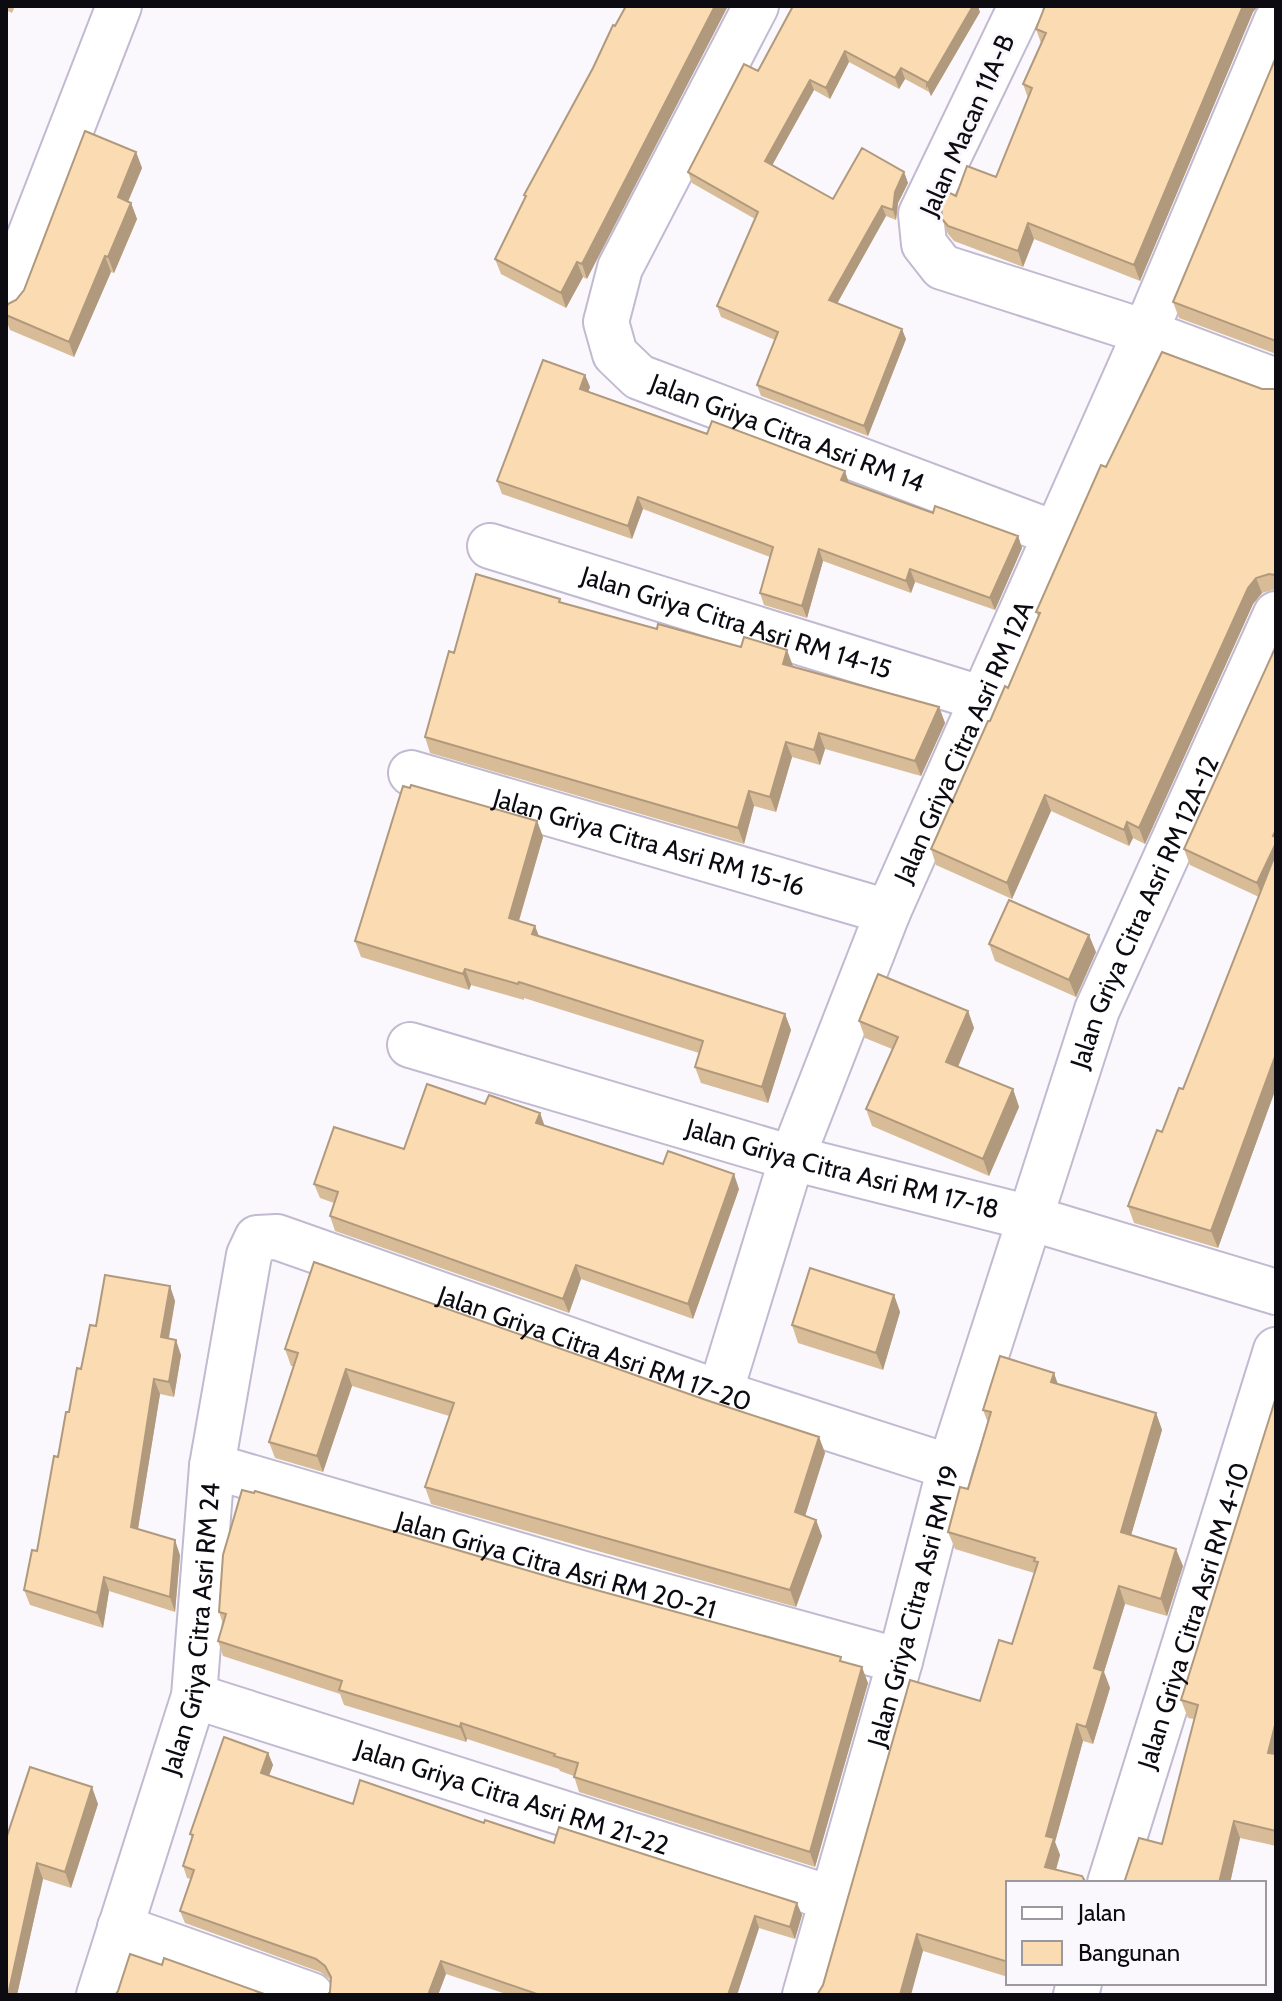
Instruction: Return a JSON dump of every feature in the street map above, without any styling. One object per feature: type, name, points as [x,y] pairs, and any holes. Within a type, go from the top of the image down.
[{"type":"street","points":[[6,297],[119,6]]},
{"type":"street","name":"Jalan Griya Citra Asri RM 14","points":[[756,6],[620,268],[606,322],[615,354],[639,377],[1056,534]]},
{"type":"street","name":"Jalan Macan 11A-B","points":[[1021,6],[921,214],[924,244],[942,267],[1145,332],[1276,381]]},
{"type":"street","name":"Jalan Griya Citra Asri RM 12A","points":[[720,1393],[792,1158],[888,912],[1145,332],[1276,22]]},
{"type":"street","name":"Jalan Griya Citra Asri RM 14-15","points":[[490,546],[983,699]]},
{"type":"street","name":"Jalan Griya Citra Asri RM 12A-12","points":[[1030,1218],[1097,1010],[1276,614]]},
{"type":"street","name":"Jalan Griya Citra Asri RM 15-16","points":[[411,773],[888,912]]},
{"type":"street","name":"Jalan Griya Citra Asri RM 17-18","points":[[410,1045],[792,1158],[1030,1218],[1276,1292]]},
{"type":"street","name":"Jalan Griya Citra Asri RM 19","points":[[805,1995],[830,1898],[900,1661],[950,1467],[1030,1218]]},
{"type":"street","name":"Jalan Griya Citra Asri RM 17-20","points":[[249,1255],[257,1238],[277,1237],[720,1393],[950,1467]]},
{"type":"street","name":"Jalan Griya Citra Asri RM 24","points":[[99,1995],[194,1696],[212,1466],[249,1255]]},
{"type":"street","name":"Jalan Griya Citra Asri RM 4-10","points":[[1111,1881],[1276,1350]]},
{"type":"street","name":"Jalan Griya Citra Asri RM 20-21","points":[[212,1466],[580,1573],[900,1661]]},
{"type":"street","name":"Jalan Griya Citra Asri RM 21-22","points":[[194,1696],[830,1898]]},
{"type":"street","points":[[120,1927],[311,1995]]},
{"type":"building","points":[[626,6],[715,6],[582,264],[577,262],[561,293],[495,259],[524,195],[613,25]]},
{"type":"building","points":[[793,6],[973,6],[927,85],[927,82],[901,68],[895,78],[845,51],[826,88],[810,80],[765,161],[833,199],[862,148],[904,172],[895,192],[893,210],[882,206],[829,300],[902,329],[864,426],[757,385],[778,332],[717,306],[758,212],[688,172],[744,64],[758,71]]},
{"type":"building","points":[[1045,6],[1243,6],[1134,265],[1028,223],[1018,251],[948,226],[942,219],[941,203],[946,191],[956,196],[967,166],[996,177],[1032,88],[1023,84],[1046,33],[1036,29]]},
{"type":"building","points":[[1276,57],[1276,341],[1173,302]]},
{"type":"building","points":[[85,131],[136,152],[118,197],[131,203],[69,342],[6,315],[6,309],[24,290]]},
{"type":"building","points":[[1162,352],[1262,389],[1276,389],[1276,575],[1256,578],[1248,588],[1139,828],[1127,822],[1124,830],[1045,795],[1007,883],[931,849],[988,721],[1005,686],[1008,688],[1040,613],[1036,612],[1101,465],[1106,467]]},
{"type":"building","points":[[543,360],[585,375],[580,389],[707,434],[712,421],[845,471],[841,480],[933,513],[935,506],[1018,536],[990,598],[910,569],[906,581],[819,549],[802,606],[760,593],[773,547],[638,497],[628,526],[497,481]]},
{"type":"building","points":[[476,574],[560,599],[559,602],[657,629],[658,624],[741,647],[744,637],[787,650],[783,664],[939,707],[915,761],[819,733],[814,750],[786,742],[770,797],[749,791],[738,828],[425,737],[449,651],[454,653]]},
{"type":"building","points":[[1276,646],[1276,830],[1273,836],[1276,843],[1257,883],[1184,849]]},
{"type":"building","points":[[411,785],[537,821],[509,918],[535,926],[532,934],[785,1014],[762,1087],[695,1067],[703,1041],[519,982],[465,969],[463,974],[355,941],[403,786],[410,788]]},
{"type":"building","points":[[1275,855],[1276,1054],[1211,1231],[1128,1206],[1157,1130],[1162,1132],[1179,1088],[1183,1089]]},
{"type":"building","points":[[1009,900],[1089,935],[1069,980],[989,944]]},
{"type":"building","points":[[878,974],[968,1011],[946,1062],[1013,1089],[983,1159],[866,1109],[898,1037],[859,1021]]},
{"type":"building","points":[[427,1084],[485,1104],[489,1095],[540,1113],[536,1123],[663,1164],[668,1151],[734,1174],[688,1304],[576,1265],[563,1299],[330,1216],[338,1192],[314,1184],[334,1127],[404,1149]]},
{"type":"building","points":[[314,1262],[819,1437],[795,1512],[816,1520],[790,1590],[425,1487],[454,1403],[346,1369],[317,1456],[269,1442],[298,1353],[285,1349]]},
{"type":"building","points":[[810,1268],[894,1295],[876,1353],[792,1325]]},
{"type":"building","points":[[105,1275],[170,1286],[161,1337],[176,1340],[169,1382],[154,1379],[131,1527],[175,1540],[170,1597],[104,1577],[97,1613],[24,1590],[32,1550],[37,1551],[54,1456],[58,1457],[66,1412],[69,1412],[77,1368],[81,1369],[90,1325],[96,1326]]},
{"type":"building","points":[[1000,1356],[1054,1373],[1051,1382],[1156,1413],[1121,1532],[1176,1549],[1161,1599],[1119,1586],[1094,1668],[1103,1671],[1086,1727],[1077,1724],[1046,1836],[1054,1838],[1045,1867],[1082,1876],[1085,1881],[1006,1881],[1006,1961],[917,1934],[900,1995],[817,1995],[823,1985],[910,1680],[980,1701],[999,1640],[1012,1644],[1038,1562],[1034,1561],[1035,1558],[948,1532],[960,1487],[968,1489],[991,1412],[983,1410]]},
{"type":"building","points":[[1276,1397],[1276,1721],[1268,1753],[1276,1754],[1276,1831],[1234,1821],[1219,1881],[1125,1881],[1139,1838],[1162,1844],[1198,1705],[1181,1700]]},
{"type":"building","points":[[242,1490],[255,1491],[567,1582],[841,1657],[840,1661],[862,1667],[810,1852],[574,1777],[578,1763],[555,1754],[461,1723],[460,1727],[339,1690],[342,1681],[218,1641],[226,1614],[219,1612],[223,1555]]},
{"type":"building","points":[[224,1737],[268,1753],[261,1773],[353,1804],[360,1780],[484,1823],[485,1820],[554,1843],[559,1827],[797,1903],[790,1927],[755,1916],[728,1995],[537,1995],[441,1961],[428,1995],[327,1995],[331,1977],[325,1966],[316,1959],[180,1911],[194,1870],[183,1866],[193,1835],[190,1834]]},
{"type":"building","points":[[30,1767],[92,1787],[65,1872],[37,1863],[6,1995],[6,1839]]},
{"type":"building","points":[[130,1954],[162,1965],[164,1958],[267,1995],[115,1995]]}]
